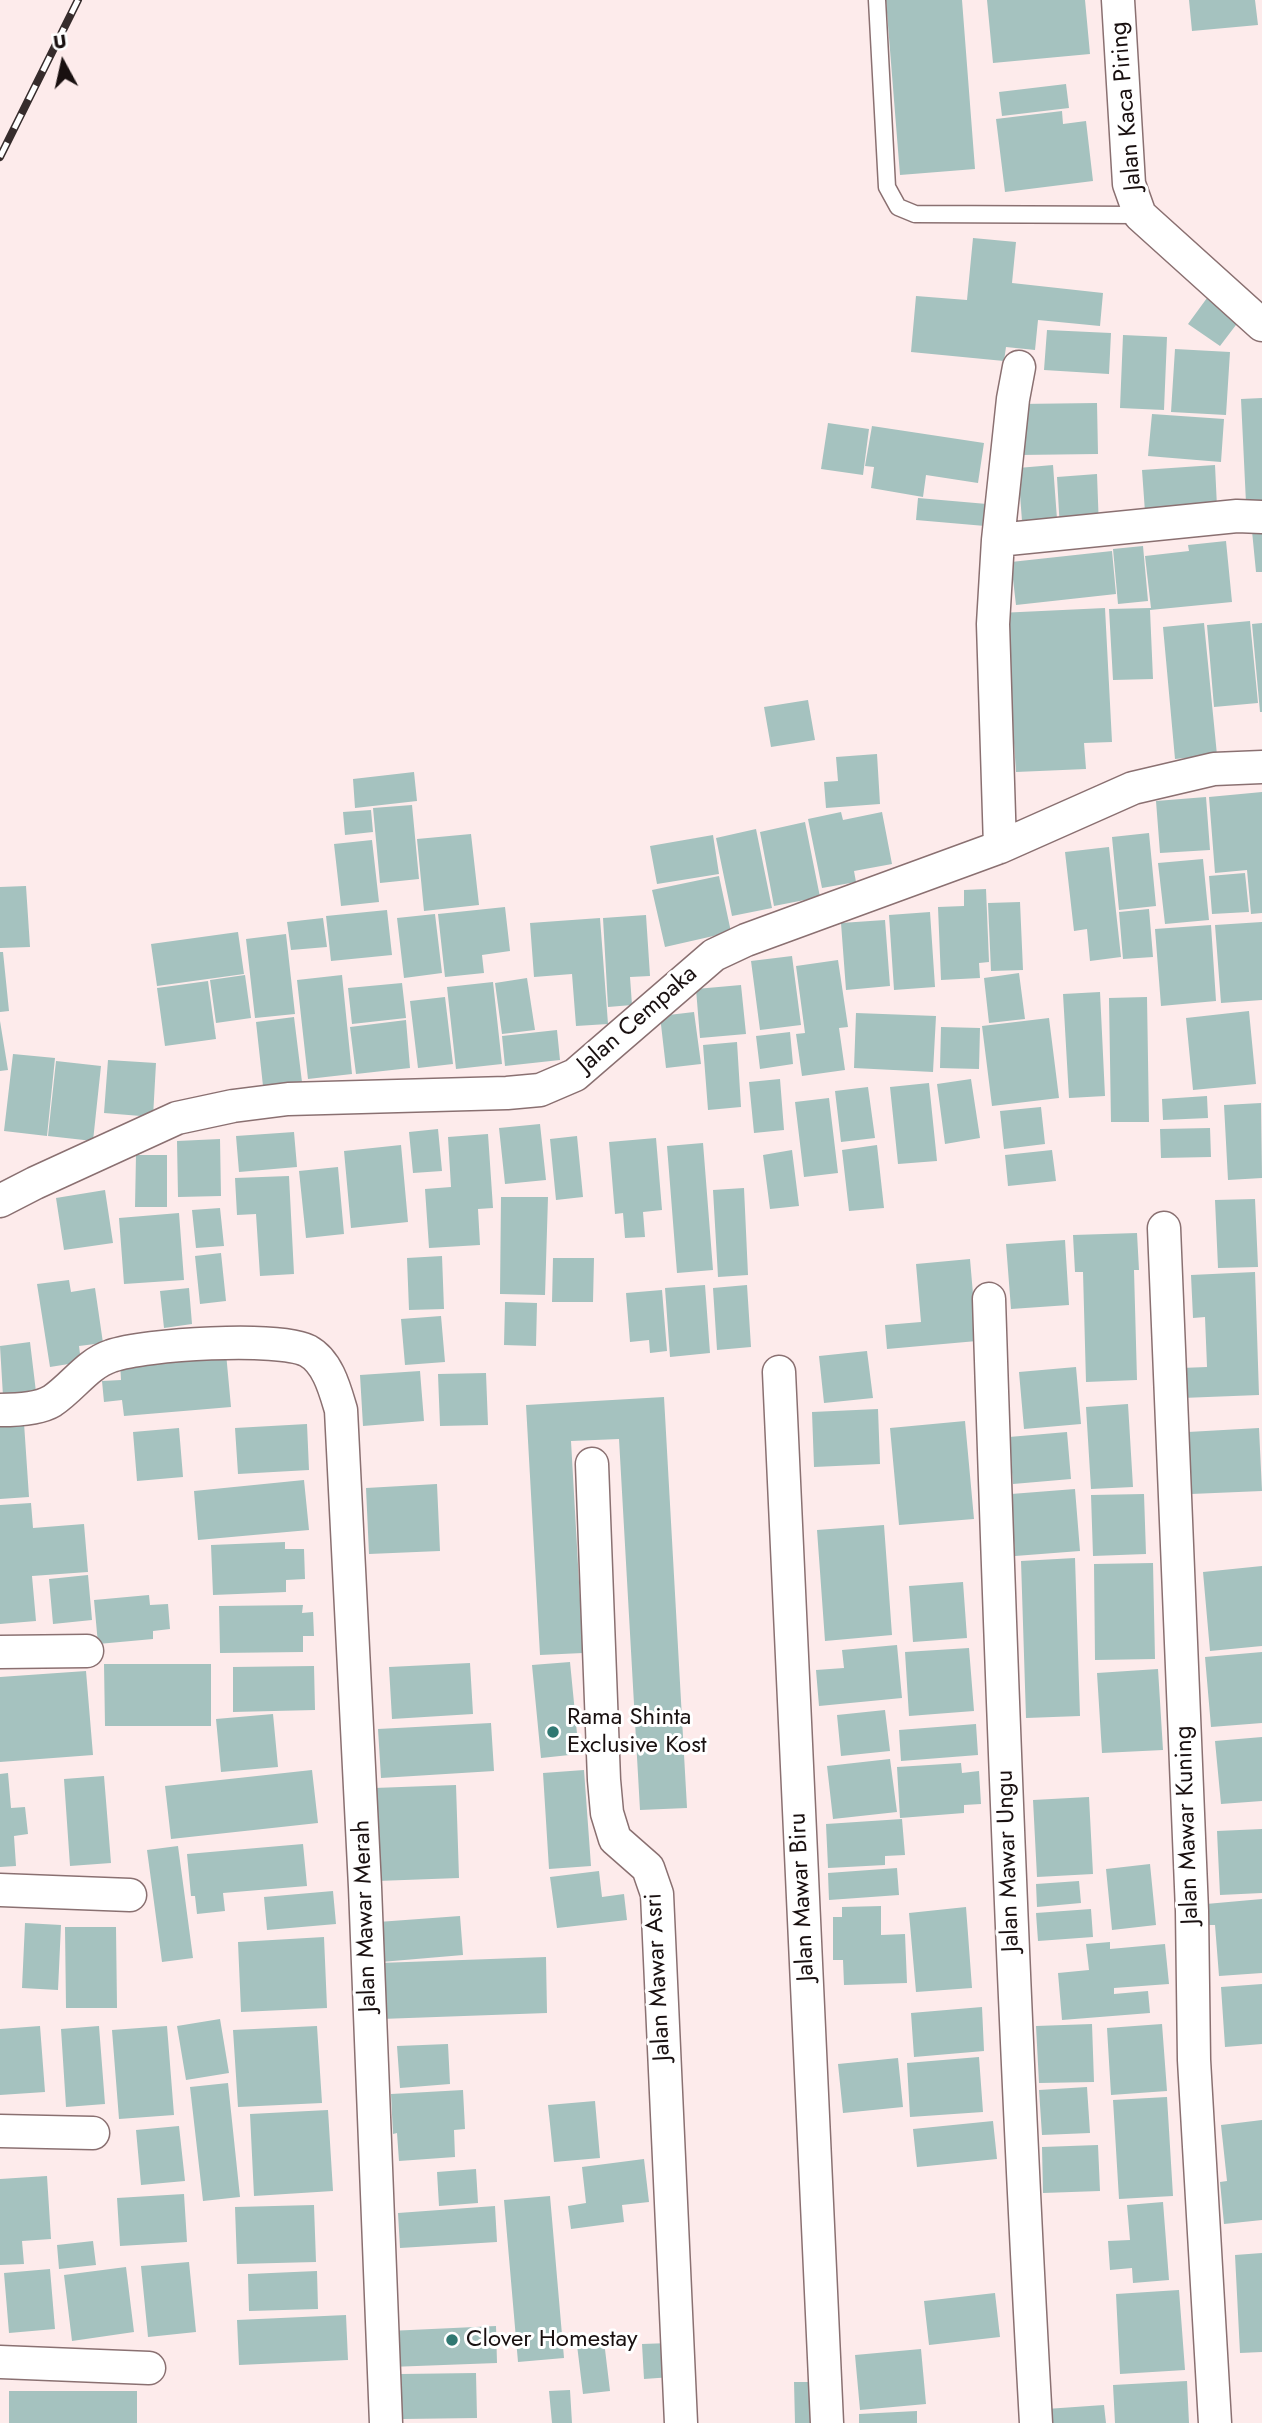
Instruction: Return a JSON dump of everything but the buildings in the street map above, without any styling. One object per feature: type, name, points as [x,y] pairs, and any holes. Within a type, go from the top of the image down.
[{"type":"street","name":"Jalan Kaca Piring","points":[[1118,0],[1129,184],[1140,215],[1262,325]]},
{"type":"street","points":[[1000,847],[993,624],[998,540],[1013,399],[1019,367]]},
{"type":"street","points":[[998,540],[1237,516],[1262,517]]},
{"type":"street","name":"Jalan Cempaka","points":[[0,1201],[177,1118],[233,1106],[288,1099],[540,1090],[575,1075],[714,955],[746,940],[1000,847],[1133,788],[1214,769],[1262,767]]},
{"type":"street","name":"Jalan Mawar Kuning","points":[[1164,1227],[1192,1911],[1194,2060],[1215,2423]]},
{"type":"street","name":"Jalan Mawar Ungu","points":[[989,1299],[1000,1672],[1022,2175],[1037,2423]]},
{"type":"street","name":"Jalan Mawar Merah","points":[[0,1410],[34,1407],[51,1402],[90,1367],[110,1356],[133,1350],[229,1342],[293,1346],[310,1352],[331,1377],[341,1410],[365,1887],[386,2423]]},
{"type":"street","name":"Jalan Mawar Biru","points":[[779,1372],[827,2423]]},
{"type":"street","name":"Jalan Mawar Asri","points":[[592,1464],[607,1813],[615,1839],[648,1868],[657,1894],[681,2423]]},
{"type":"street","points":[[0,1652],[87,1651]]},
{"type":"street","points":[[0,1890],[130,1895]]},
{"type":"street","points":[[0,2131],[93,2133]]},
{"type":"street","points":[[0,2362],[149,2368]]},
{"type":"lane","points":[[877,0],[887,187],[898,207],[915,214],[1140,215]]},
{"type":"railway","points":[[0,157],[78,0]]},
{"type":"place","name":"Rama Shinta Exclusive Kost","points":[[553,1732]]},
{"type":"place","name":"Clover Homestay","points":[[452,2340]]}]
